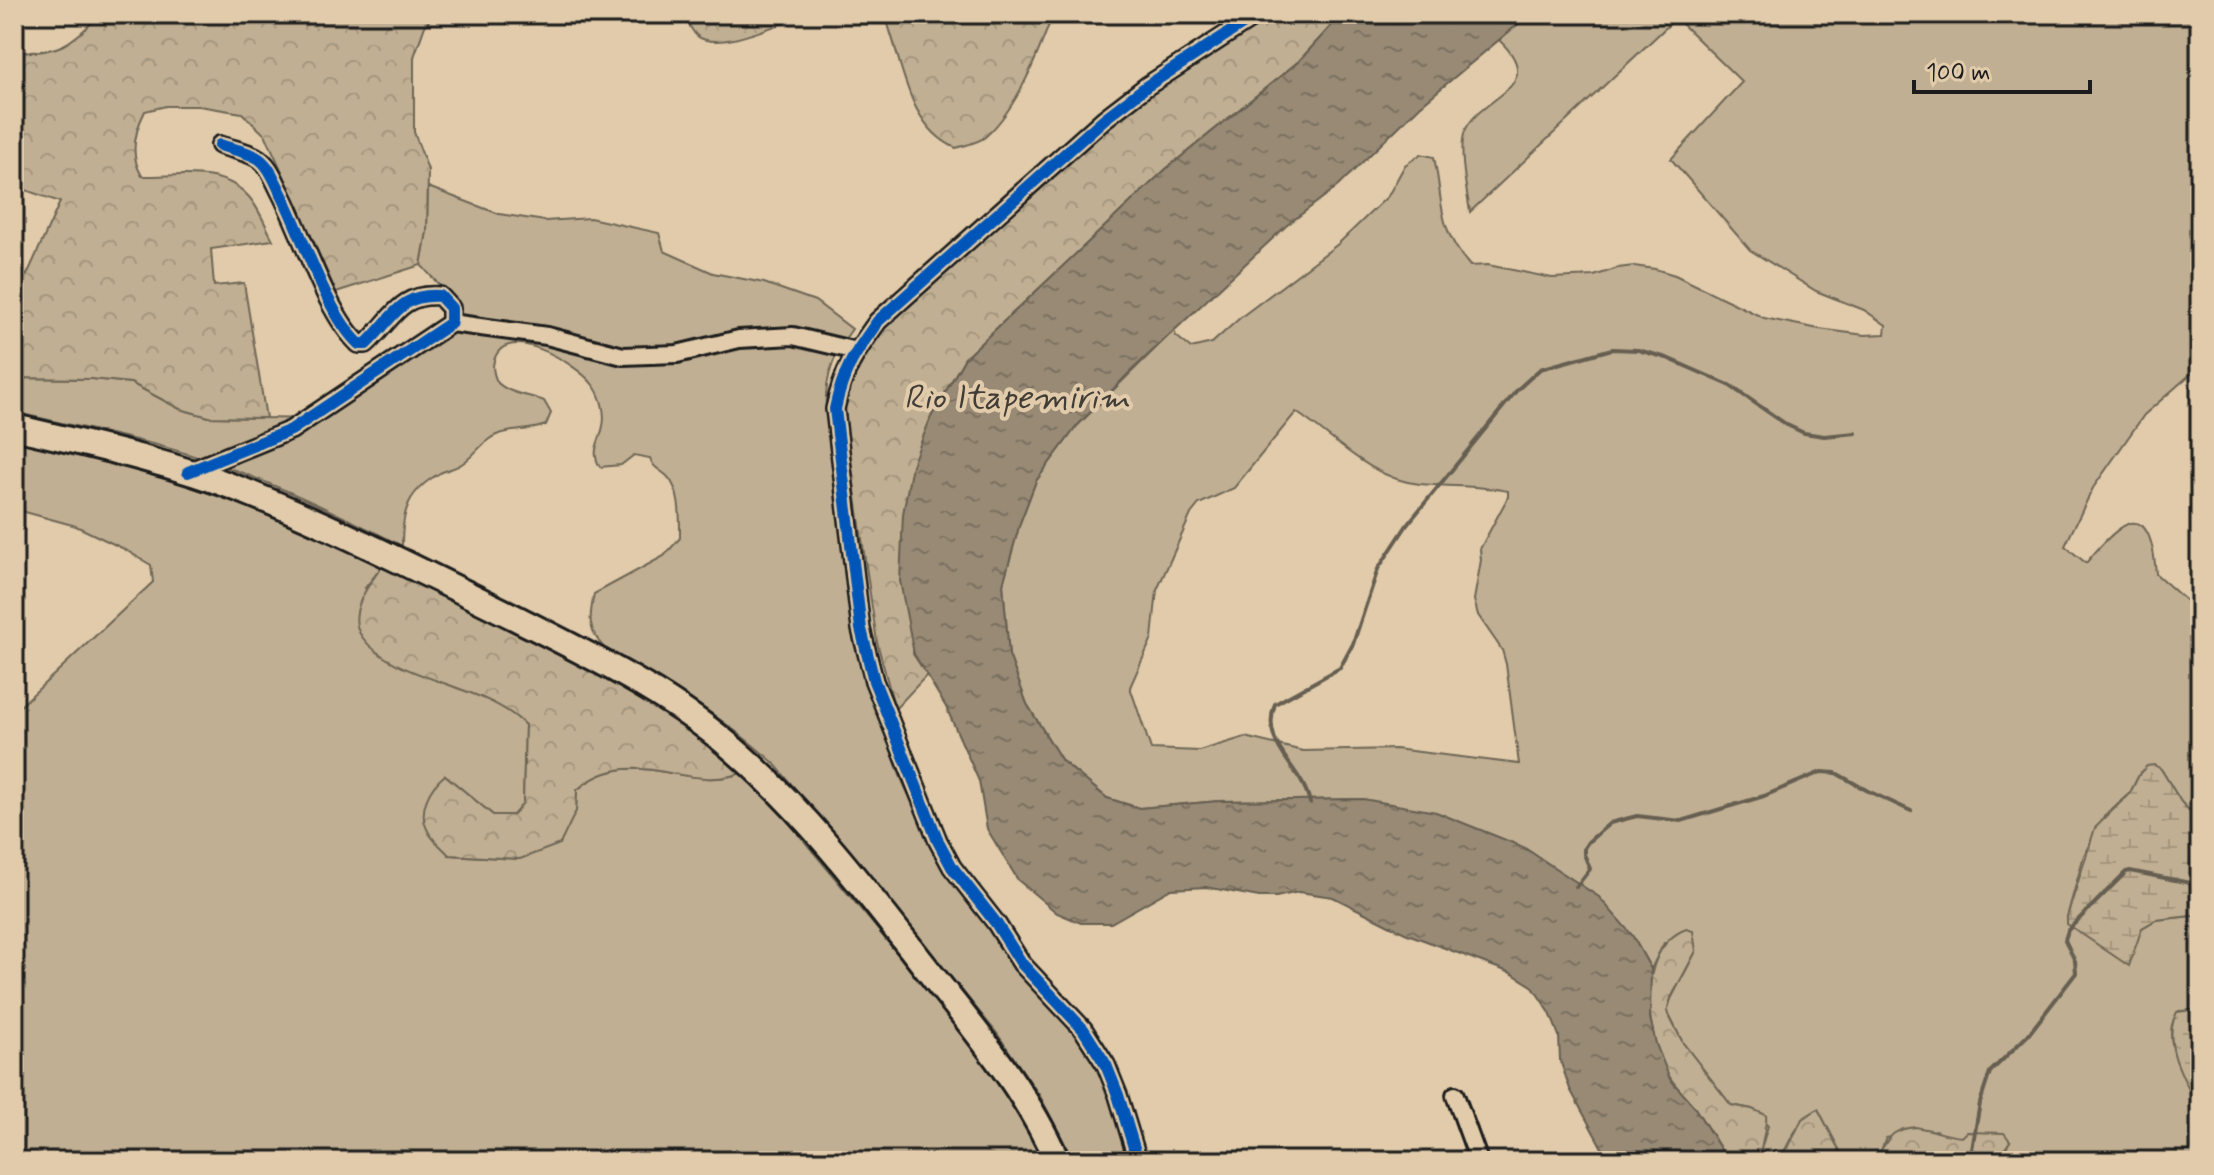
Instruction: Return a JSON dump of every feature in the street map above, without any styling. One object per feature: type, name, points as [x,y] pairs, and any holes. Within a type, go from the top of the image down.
[{"type":"highway","points":[[14,427],[127,453],[242,490],[344,534],[601,661],[658,693],[738,753],[797,810],[860,883],[995,1056],[1030,1108],[1057,1161]]},
{"type":"street","points":[[1138,1161],[1106,1065],[1083,1029],[1022,964],[945,854],[874,681],[861,629],[835,409],[842,378],[856,351],[878,321],[1104,119],[1147,86],[1258,14]]},
{"type":"street","points":[[220,145],[257,157],[267,167],[294,217],[336,315],[345,331],[359,344],[366,344],[374,337],[406,300],[424,295],[440,296],[451,308],[451,323]]},
{"type":"street","points":[[188,472],[291,430],[451,323],[547,336],[623,356],[677,354],[739,339],[793,336],[856,351]]},
{"type":"street","points":[[1455,1095],[1479,1161]]},
{"type":"green space","points":[[101,14],[434,14],[425,26],[414,57],[414,132],[428,170],[427,231],[421,265],[336,292],[266,136],[242,113],[199,106],[166,106],[145,111],[141,119],[135,151],[142,176],[198,175],[226,181],[253,201],[273,240],[211,249],[214,286],[244,283],[266,418],[209,417],[180,409],[131,383],[14,378],[14,272],[27,275],[60,202],[14,186],[14,52],[42,51],[63,45]]},
{"type":"green space","points":[[682,14],[810,14],[752,34],[719,41],[696,35]]},
{"type":"green space","points":[[884,14],[1053,14],[1026,80],[997,125],[982,139],[956,148],[926,124],[916,107]]},
{"type":"green space","points":[[1259,14],[1342,14],[1299,61],[1166,169],[965,358],[931,417],[913,654],[927,675],[895,709],[877,642],[843,408],[843,398],[865,342],[1105,127]]},
{"type":"green space","points":[[1530,14],[2195,14],[2200,23],[2200,366],[2144,415],[2093,488],[2065,546],[2086,563],[2122,527],[2132,523],[2141,525],[2148,533],[2153,549],[2156,574],[2200,613],[2200,822],[2181,802],[2161,769],[2140,773],[2130,793],[2105,815],[2084,855],[2067,917],[2142,928],[2156,920],[2200,915],[2200,1010],[2179,1011],[2171,1035],[2178,1061],[2200,1110],[2200,1161],[1997,1161],[2010,1141],[1943,1136],[1936,1130],[1886,1138],[1880,1153],[1872,1161],[1845,1161],[1818,1109],[1796,1130],[1780,1156],[1763,1161],[1760,1152],[1768,1126],[1752,1109],[1731,1105],[1683,1043],[1667,1011],[1696,951],[1664,943],[1651,969],[1632,935],[1363,799],[1219,801],[1139,808],[1107,798],[1062,761],[1027,704],[1009,655],[1003,584],[1020,523],[1036,481],[1077,426],[1174,330],[1176,336],[1191,348],[1212,343],[1241,317],[1338,244],[1388,196],[1405,165],[1421,154],[1434,157],[1446,226],[1451,239],[1470,266],[1488,265],[1552,278],[1594,276],[1634,266],[1655,269],[1675,275],[1764,318],[1819,329],[1865,335],[1885,334],[1886,325],[1864,310],[1816,291],[1750,250],[1671,159],[1742,82],[1676,18],[1470,212],[1463,159],[1465,131],[1473,119],[1514,81],[1517,70],[1513,56],[1499,40]],"holes":[[[1296,412],[1354,456],[1402,481],[1508,491],[1508,497],[1480,549],[1474,600],[1478,615],[1502,650],[1506,664],[1519,764],[1395,749],[1303,751],[1245,737],[1199,751],[1151,749],[1130,687],[1152,638],[1157,590],[1191,514],[1199,504],[1234,488]]]},
{"type":"green space","points":[[428,187],[499,214],[545,221],[590,218],[659,233],[664,251],[713,273],[764,283],[815,301],[852,329],[831,368],[826,411],[873,699],[901,778],[924,828],[1091,1050],[1111,1093],[1129,1161],[1074,1161],[1040,1096],[996,1032],[773,762],[692,700],[605,649],[599,642],[591,623],[594,594],[664,556],[680,538],[679,505],[672,482],[650,458],[634,455],[621,465],[600,467],[596,451],[604,421],[602,404],[593,385],[572,366],[540,349],[523,345],[509,345],[498,352],[493,366],[498,383],[514,392],[544,401],[551,413],[546,425],[496,435],[461,465],[429,480],[409,503],[403,522],[402,546],[256,478],[195,456],[14,412],[14,378],[91,379],[131,383],[180,409],[209,417],[319,419],[374,367],[460,308],[421,265],[427,231]]},
{"type":"green space","points":[[14,437],[158,471],[229,496],[384,564],[365,588],[454,687],[484,697],[514,714],[525,725],[523,804],[513,815],[493,815],[445,775],[449,855],[519,859],[576,811],[577,790],[598,776],[619,770],[640,769],[704,778],[725,777],[746,771],[993,1070],[1047,1161],[14,1161],[14,712],[153,582],[151,565],[122,548],[76,526],[14,509]]},
{"type":"green space","points":[[384,564],[655,704],[746,771],[725,777],[704,778],[640,769],[619,770],[598,776],[577,790],[576,811],[560,844],[520,859],[449,855],[432,838],[425,823],[424,808],[434,786],[445,775],[493,815],[514,815],[523,803],[525,725],[487,700],[395,663],[377,652],[362,637],[356,618],[361,599]]},
{"type":"green space","points":[[2154,765],[2161,769],[2181,802],[2200,822],[2200,915],[2156,920],[2142,928],[2129,966],[2067,924],[2067,917],[2095,828],[2130,793],[2140,773],[2147,766]]},
{"type":"green space","points":[[1686,929],[1693,931],[1696,951],[1667,1012],[1683,1043],[1731,1105],[1766,1115],[1761,1150],[1763,1161],[1728,1161],[1695,1108],[1671,1079],[1655,1042],[1649,997],[1651,975],[1658,956],[1669,940]]},
{"type":"green space","points":[[2199,1009],[2200,1111],[2177,1063],[2171,1037],[2177,1012]]},
{"type":"green space","points":[[1818,1109],[1845,1161],[1773,1161],[1789,1146],[1802,1119]]},
{"type":"green space","points":[[1915,1127],[1962,1137],[1967,1132],[2004,1133],[2010,1141],[1997,1161],[1872,1161],[1893,1134]]},
{"type":"water","name":"Rio Itapemirim","points":[[1342,14],[1530,14],[1420,106],[1338,186],[1286,226],[1131,371],[1077,426],[1036,481],[1020,523],[1003,584],[1009,655],[1027,704],[1062,761],[1107,798],[1139,808],[1219,801],[1363,799],[1436,812],[1523,847],[1599,897],[1632,935],[1651,969],[1650,1018],[1670,1079],[1693,1105],[1728,1161],[1609,1161],[1570,1089],[1560,1060],[1559,1036],[1550,1013],[1532,986],[1511,973],[1405,933],[1333,897],[1299,892],[1259,897],[1206,887],[1171,889],[1111,923],[1081,923],[1057,913],[1018,880],[987,829],[979,781],[946,707],[914,654],[900,581],[903,514],[912,465],[931,417],[965,358],[1166,169],[1299,61]]},
{"type":"waterway","points":[[1310,803],[1306,790],[1277,744],[1272,719],[1275,704],[1340,668],[1353,644],[1378,569],[1407,525],[1517,390],[1540,369],[1612,349],[1638,350],[1667,358],[1729,385],[1787,425],[1804,433],[1824,436],[1856,433]]},
{"type":"waterway","points":[[1576,887],[1590,869],[1584,848],[1610,823],[1637,816],[1681,821],[1764,796],[1821,772],[1836,773],[1911,811]]},
{"type":"waterway","points":[[1970,1161],[1980,1103],[1990,1072],[2028,1035],[2076,973],[2075,961],[2065,940],[2068,930],[2126,872],[2200,885]]},
{"type":"waterway","points":[[2200,1031],[2190,1058],[2192,1071],[2200,1085]]},
{"type":"waterway","points":[[1857,1161],[1879,1156],[1894,1161]]},
{"type":"cycle path","points":[[1138,1161],[1106,1065],[1083,1029],[1022,964],[996,923],[952,867],[938,841],[874,681],[861,629],[835,409],[851,362],[878,321],[1104,119],[1147,86],[1258,14]]},
{"type":"cycle path","points":[[188,472],[291,430],[451,323],[451,308],[440,296],[426,296],[406,303],[366,344],[359,344],[326,294],[267,167],[252,155],[220,145]]}]
